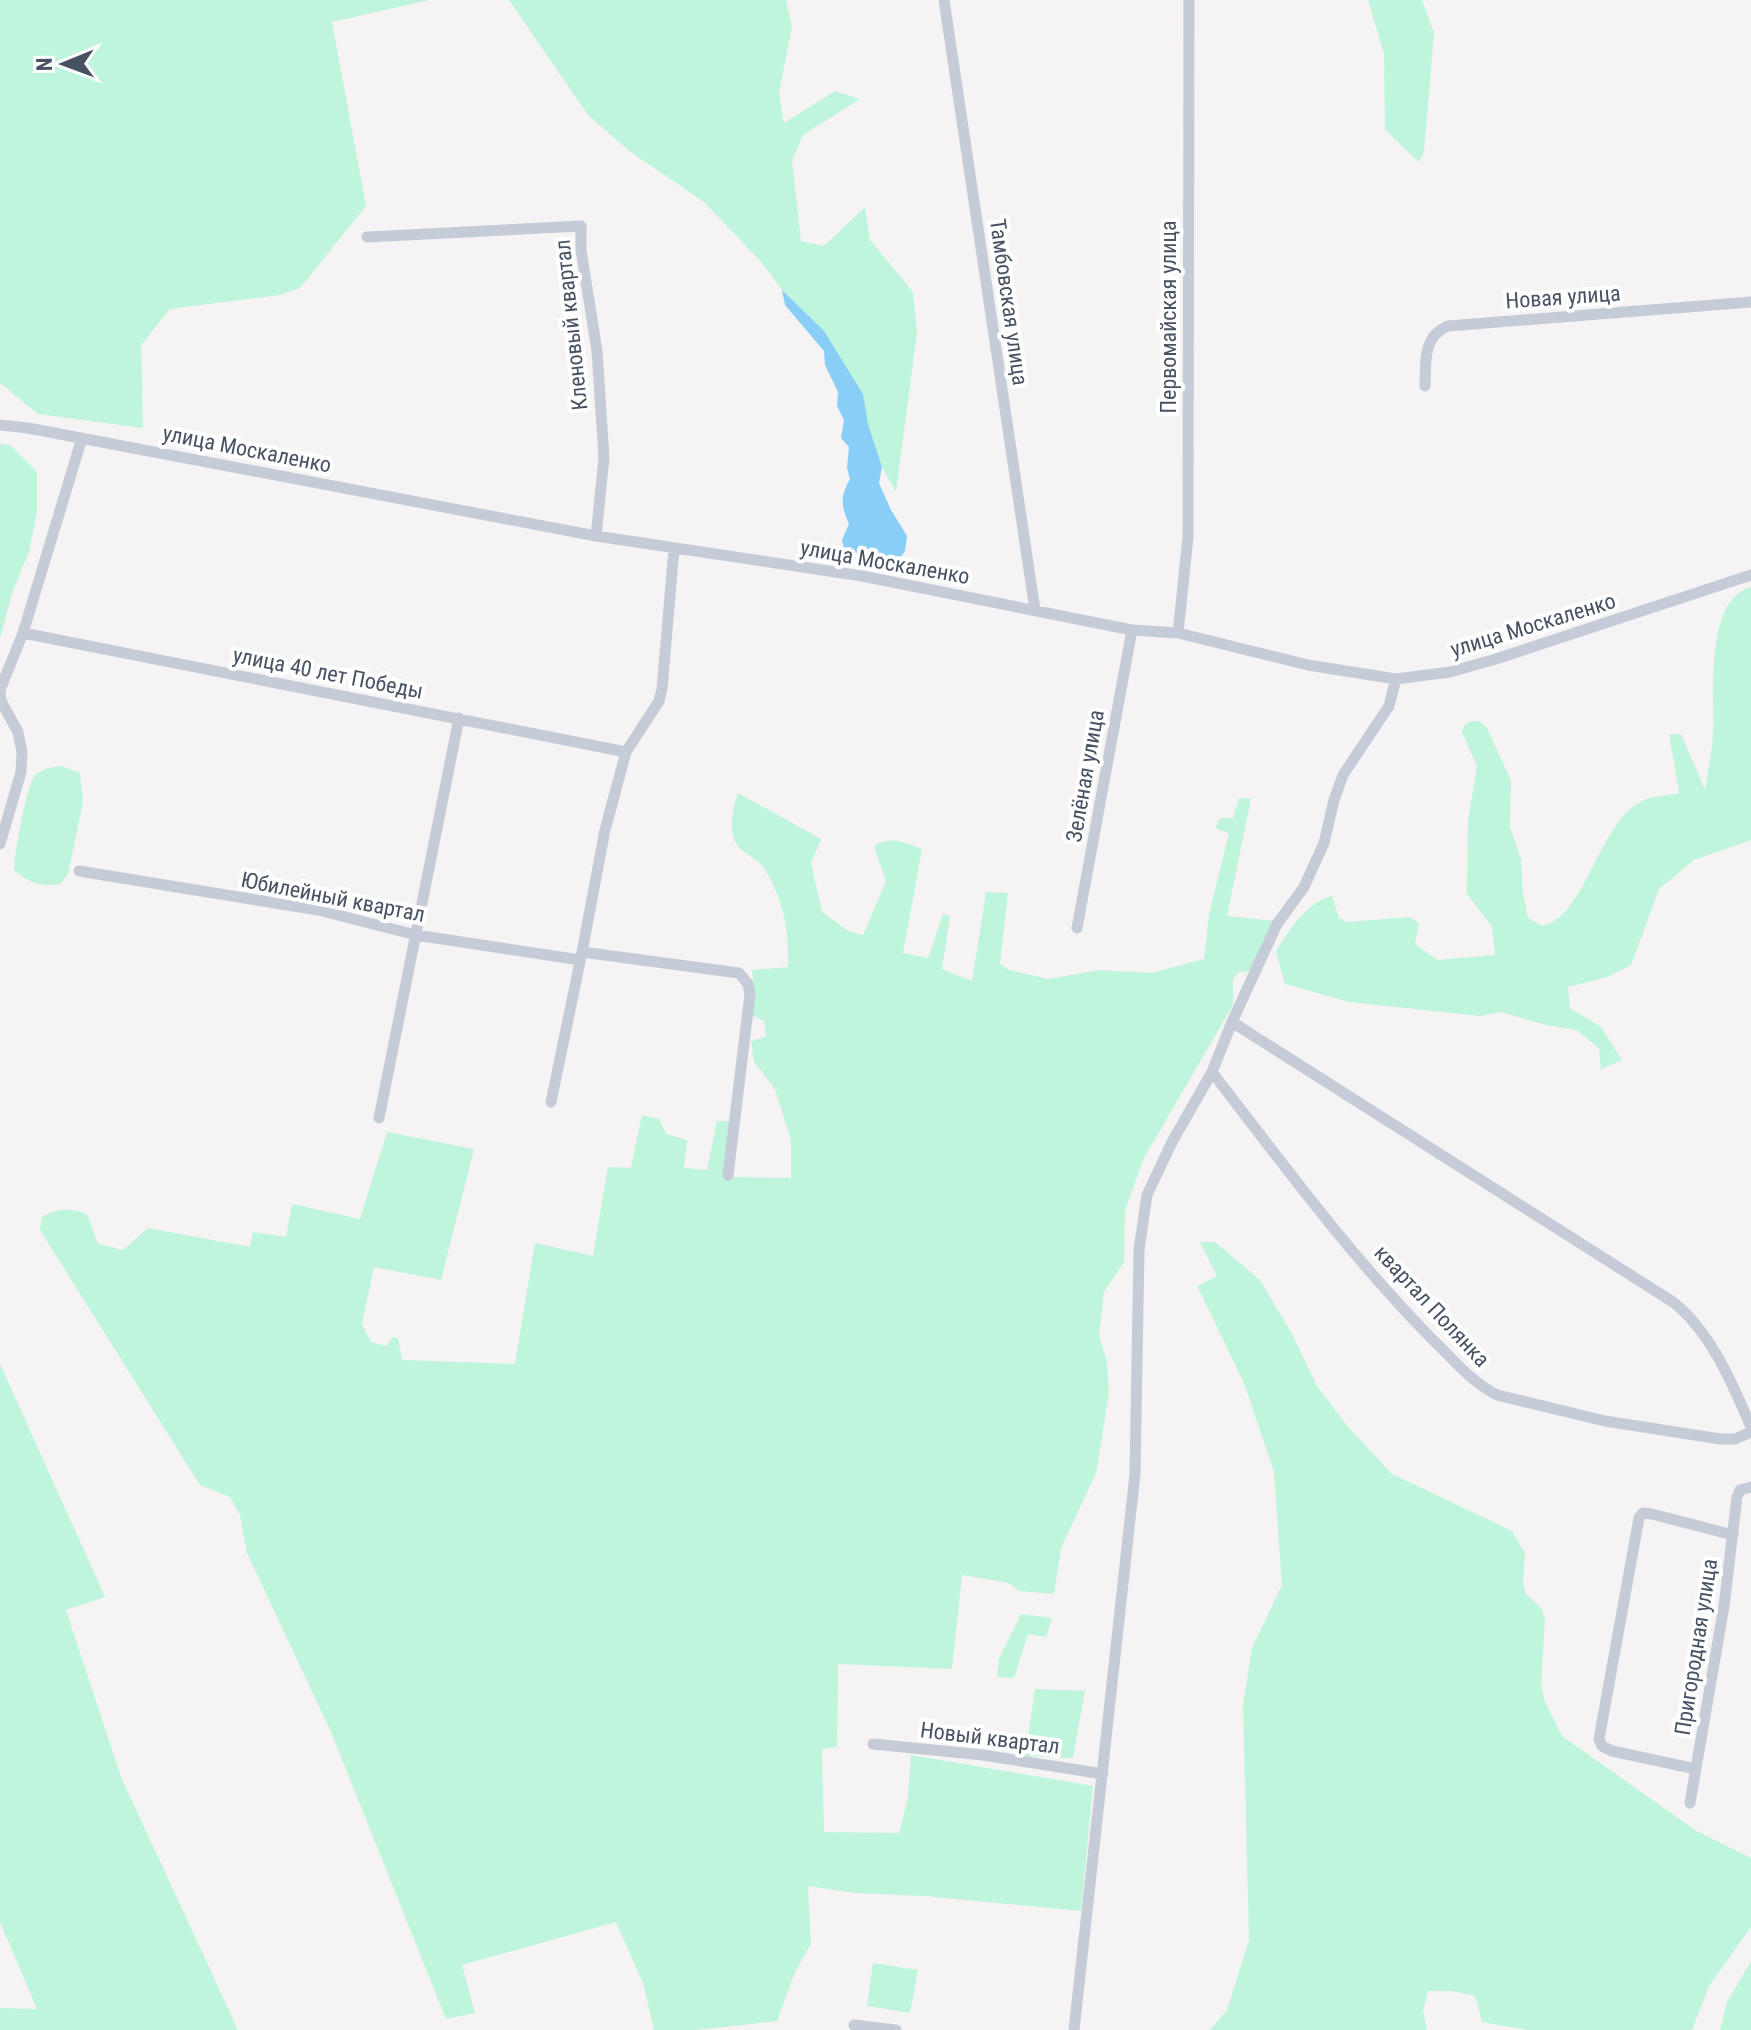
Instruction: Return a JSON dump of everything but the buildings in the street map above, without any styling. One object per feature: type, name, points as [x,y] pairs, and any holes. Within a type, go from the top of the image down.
[{"type":"street","name":"Тамбовская улица","points":[[944,0],[1035,610]]},
{"type":"street","name":"Первомайская улица","points":[[1178,633],[1188,537],[1189,0]]},
{"type":"street","name":"Кленовый квартал","points":[[367,237],[581,226],[581,250],[597,351],[604,458],[596,536]]},
{"type":"street","name":"Новая улица","points":[[1425,386],[1427,348],[1431,337],[1448,326],[1751,302]]},
{"type":"street","name":"улица Москаленко","points":[[0,425],[596,536],[862,576],[1132,630],[1178,633],[1308,665],[1396,679],[1450,672],[1751,575]]},
{"type":"street","points":[[0,844],[21,772],[22,752],[18,732],[1,701],[0,690],[23,633],[82,438]]},
{"type":"street","points":[[551,1102],[605,830],[626,752],[659,701],[662,689],[674,549]]},
{"type":"street","name":"Зелёная улица","points":[[1077,928],[1132,630]]},
{"type":"street","name":"улица 40 лет Победы","points":[[23,633],[626,752]]},
{"type":"street","points":[[1074,2030],[1135,1474],[1141,1224],[1147,1195],[1212,1072],[1277,924],[1304,887],[1324,843],[1343,775],[1389,706],[1396,679]]},
{"type":"street","points":[[379,1118],[459,718]]},
{"type":"street","name":"Юбилейный квартал","points":[[79,871],[318,910],[416,935],[732,971],[744,977],[750,994],[728,1175]]},
{"type":"street","name":"квартал Полянка","points":[[1212,1072],[1360,1258],[1467,1376],[1483,1388],[1497,1395],[1605,1421],[1720,1439],[1735,1439],[1751,1430],[1725,1370],[1689,1314],[1232,1022]]},
{"type":"street","name":"Пригородная улица","points":[[1690,1803],[1724,1606],[1737,1497],[1740,1490],[1751,1487]]},
{"type":"street","points":[[1696,1769],[1612,1751],[1602,1746],[1599,1739],[1639,1518],[1643,1513],[1652,1514],[1733,1535]]},
{"type":"street","name":"Новый квартал","points":[[873,1744],[983,1755],[1103,1774]]},
{"type":"street","points":[[854,2025],[896,2030]]},
{"type":"green space","points":[[0,0],[429,0],[332,22],[366,206],[300,288],[280,295],[170,309],[141,345],[143,428],[38,414],[0,383]]},
{"type":"green space","points":[[509,0],[786,0],[792,27],[779,93],[784,123],[835,91],[860,99],[803,135],[792,161],[801,241],[824,246],[865,207],[870,240],[913,292],[917,333],[896,492],[882,467],[868,424],[863,394],[824,332],[704,202],[628,150],[588,115]]},
{"type":"green space","points":[[1368,0],[1422,0],[1434,33],[1424,152],[1419,162],[1385,130],[1384,54]]},
{"type":"green space","points":[[0,444],[10,445],[37,472],[37,512],[29,551],[12,593],[0,639]]},
{"type":"green space","points":[[1751,587],[1751,840],[1694,860],[1659,889],[1631,965],[1607,977],[1568,987],[1570,1008],[1601,1027],[1622,1060],[1601,1069],[1599,1049],[1577,1030],[1501,1012],[1480,1016],[1349,1002],[1285,984],[1276,952],[1307,910],[1332,896],[1339,918],[1347,922],[1410,917],[1419,923],[1415,944],[1437,960],[1495,955],[1492,926],[1467,894],[1468,821],[1477,766],[1462,732],[1470,722],[1479,721],[1487,728],[1511,781],[1510,827],[1521,859],[1528,918],[1542,926],[1557,919],[1570,906],[1627,812],[1646,799],[1679,793],[1669,734],[1681,734],[1705,790],[1712,741],[1715,651],[1719,629],[1736,595]]},
{"type":"green space","points":[[62,766],[80,773],[83,802],[68,874],[60,884],[46,885],[30,881],[14,870],[18,837],[34,777],[43,770]]},
{"type":"green space","points":[[738,793],[821,839],[811,863],[822,912],[848,931],[863,935],[886,881],[874,846],[892,841],[922,849],[903,953],[928,958],[943,914],[950,916],[942,969],[972,981],[986,892],[1008,893],[1000,964],[1009,970],[1048,979],[1099,970],[1152,973],[1204,959],[1209,914],[1229,833],[1215,828],[1220,818],[1233,818],[1239,798],[1251,799],[1227,916],[1275,921],[1250,971],[1239,972],[1233,979],[1233,1005],[1144,1158],[1125,1210],[1124,1262],[1104,1292],[1099,1336],[1107,1361],[1109,1393],[1096,1473],[1061,1548],[1054,1594],[1019,1591],[1009,1583],[962,1575],[952,1669],[838,1664],[837,1747],[822,1749],[824,1832],[899,1833],[908,1798],[911,1755],[1093,1786],[1081,1911],[925,1896],[855,1893],[808,1886],[811,1944],[795,1972],[777,2021],[696,2030],[654,2030],[643,1983],[616,1922],[462,1965],[475,2013],[446,2019],[331,1732],[247,1553],[240,1515],[230,1497],[200,1485],[40,1230],[42,1217],[64,1210],[87,1214],[98,1244],[123,1250],[148,1228],[250,1247],[253,1232],[286,1237],[292,1204],[360,1219],[387,1132],[474,1149],[441,1280],[374,1267],[362,1324],[371,1342],[386,1346],[393,1337],[398,1338],[402,1360],[515,1364],[535,1243],[593,1256],[608,1167],[631,1168],[642,1115],[659,1119],[666,1134],[687,1140],[684,1168],[707,1170],[717,1121],[732,1121],[727,1177],[791,1178],[791,1140],[775,1089],[754,1062],[751,1041],[766,1037],[764,1021],[751,1015],[754,994],[752,970],[788,967],[788,941],[781,905],[766,871],[734,839],[732,816]]},
{"type":"green space","points":[[1200,1242],[1215,1242],[1260,1280],[1292,1334],[1317,1386],[1349,1428],[1392,1474],[1512,1531],[1525,1553],[1523,1583],[1526,1594],[1542,1609],[1545,1620],[1541,1685],[1545,1702],[1562,1736],[1695,1830],[1751,1858],[1751,1927],[1709,1986],[1692,2030],[1527,2030],[1482,2022],[1475,1996],[1452,1991],[1428,1991],[1423,2011],[1427,2030],[1210,2030],[1227,2010],[1249,1940],[1243,1704],[1252,1648],[1282,1585],[1274,1472],[1244,1383],[1197,1286],[1217,1276]]},
{"type":"green space","points":[[0,1364],[105,1597],[66,1610],[121,1777],[238,2030],[0,2030],[0,2008],[37,2009],[0,1922]]},
{"type":"green space","points":[[1021,1614],[1052,1618],[1046,1637],[1028,1634],[1014,1678],[997,1677],[999,1659]]},
{"type":"green space","points":[[1035,1689],[1085,1691],[1073,1758],[1025,1756]]},
{"type":"green space","points":[[1751,1961],[1751,2030],[1720,2030],[1727,2002]]},
{"type":"green space","points":[[873,1963],[918,1970],[910,2013],[867,2006]]},
{"type":"water","points":[[782,290],[824,331],[863,394],[868,424],[882,467],[879,483],[907,536],[905,551],[896,564],[866,566],[844,550],[842,540],[849,524],[843,502],[850,479],[847,468],[849,447],[841,438],[844,420],[837,406],[838,392],[825,365],[824,351],[785,305]]}]
